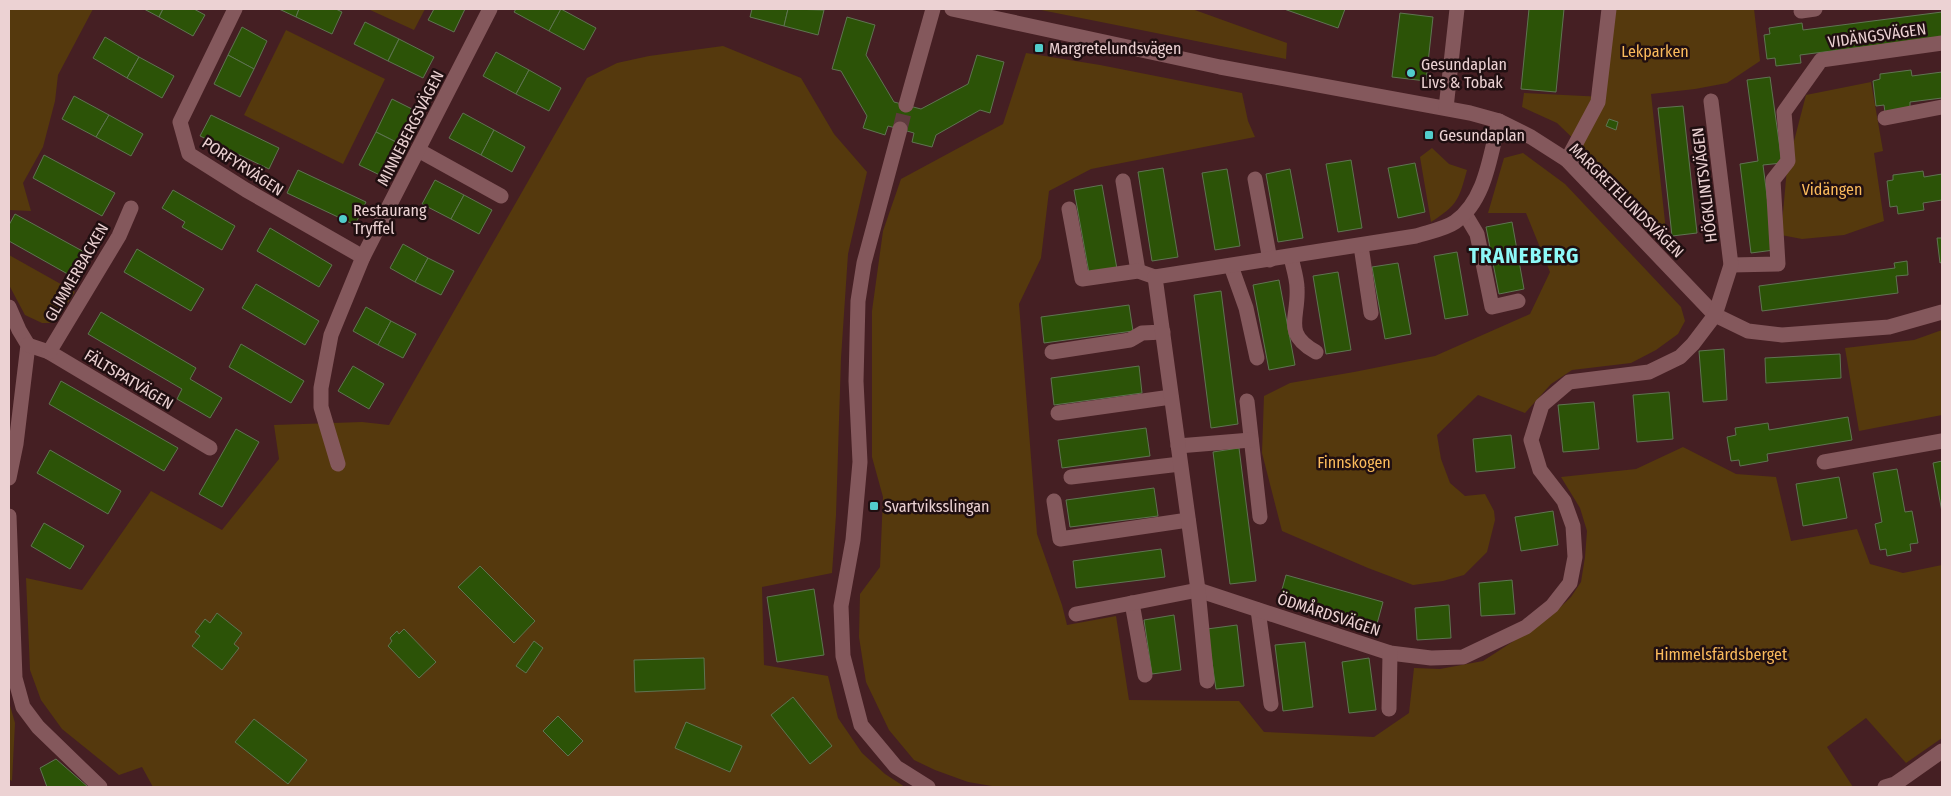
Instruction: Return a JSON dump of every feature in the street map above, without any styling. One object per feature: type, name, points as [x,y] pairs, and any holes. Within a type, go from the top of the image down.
[{"type":"street","name":"PORFYRVÄGEN","points":[[235,9],[180,122],[189,154],[246,190],[363,258]]},
{"type":"street","name":"MINNEBERGSVÄGEN","points":[[338,464],[321,407],[320,388],[331,336],[363,258],[490,9]]},
{"type":"street","points":[[906,105],[933,9]]},
{"type":"street","name":"MARGRETELUNDSVÄGEN","points":[[952,9],[1220,67],[1446,108],[1499,121],[1531,137],[1566,160],[1715,315],[1748,330],[1782,335],[1890,327],[1942,312]]},
{"type":"street","points":[[1446,108],[1457,9]]},
{"type":"street","points":[[1566,160],[1598,102],[1609,9]]},
{"type":"street","name":"VIDÄNGSVÄGEN","points":[[1731,265],[1778,264],[1772,180],[1788,161],[1784,112],[1821,60],[1942,43]]},
{"type":"street","name":"HÖGKLINTSVÄGEN","points":[[1711,101],[1731,265],[1715,315]]},
{"type":"street","points":[[1885,118],[1942,107]]},
{"type":"street","points":[[1069,209],[1082,279],[1138,271],[1155,278],[1416,236],[1454,223],[1465,214],[1474,202],[1486,174],[1499,121]]},
{"type":"street","points":[[900,129],[872,230],[864,263],[858,302],[856,381],[860,462],[853,540],[841,606],[842,648],[861,725],[896,767],[928,787]]},
{"type":"street","points":[[418,150],[501,196]]},
{"type":"street","points":[[1254,179],[1270,260]]},
{"type":"street","points":[[1123,181],[1138,271]]},
{"type":"street","name":"GLIMMERBACKEN","points":[[49,352],[119,236],[131,208]]},
{"type":"street","points":[[1465,214],[1477,234],[1492,307],[1518,301]]},
{"type":"street","points":[[1361,246],[1371,313]]},
{"type":"street","points":[[1291,257],[1297,287],[1295,333],[1304,345],[1316,352]]},
{"type":"street","points":[[1231,266],[1246,308],[1257,358]]},
{"type":"street","points":[[1155,278],[1198,590],[1207,681]]},
{"type":"street","points":[[9,307],[19,330],[28,344],[16,444],[9,478]]},
{"type":"street","name":"ÖDMÅRDSVÄGEN","points":[[1076,614],[1198,590],[1390,652],[1431,658],[1464,657],[1526,627],[1552,606],[1570,583],[1575,557],[1573,526],[1564,501],[1540,470],[1531,440],[1542,405],[1569,382],[1649,372],[1680,357],[1693,344],[1715,315]]},
{"type":"street","points":[[1052,352],[1130,340],[1142,333],[1163,332]]},
{"type":"street","name":"FÄLTSPATVÄGEN","points":[[28,344],[49,352],[210,448]]},
{"type":"street","points":[[1058,413],[1171,396]]},
{"type":"street","points":[[1247,401],[1260,517]]},
{"type":"street","points":[[1178,446],[1251,440]]},
{"type":"street","points":[[1824,462],[1942,441]]},
{"type":"street","points":[[1070,477],[1180,464]]},
{"type":"street","points":[[1054,501],[1060,539],[1188,520]]},
{"type":"street","points":[[9,516],[15,678],[23,707],[38,727],[100,787]]},
{"type":"street","points":[[1132,603],[1145,674]]},
{"type":"street","name":"ÖDMÅRDSVÄGEN","points":[[1258,610],[1271,704]]},
{"type":"street","name":"ÖDMÅRDSVÄGEN","points":[[1389,709],[1390,652]]},
{"type":"street","points":[[1892,786],[1942,751]]},
{"type":"green space","points":[[9,9],[93,9],[58,75],[55,101],[43,147],[23,183],[31,211],[9,210]]},
{"type":"green space","points":[[368,9],[425,9],[414,30]]},
{"type":"green space","points":[[1036,9],[1192,9],[1287,43],[1286,59]]},
{"type":"green space","name":"Lekparken","points":[[1614,9],[1754,9],[1760,61],[1727,83],[1651,94],[1667,240],[1585,150],[1557,123],[1522,107],[1524,93],[1604,97]]},
{"type":"green space","points":[[286,30],[385,79],[343,164],[244,115]]},
{"type":"green space","points":[[723,46],[801,78],[834,134],[867,172],[848,254],[841,358],[836,515],[832,573],[762,587],[764,665],[828,676],[838,718],[862,753],[885,774],[905,787],[153,787],[142,767],[119,775],[62,729],[41,700],[30,670],[26,578],[82,590],[151,491],[222,530],[279,459],[274,425],[362,422],[389,425],[587,78],[617,63],[649,56]]},
{"type":"green space","name":"Himmelsfärdsberget","points":[[1026,53],[1100,65],[1242,93],[1248,121],[1255,137],[1091,169],[1049,191],[1041,258],[1019,304],[1037,534],[1062,605],[1067,625],[1116,616],[1129,700],[1239,701],[1264,732],[1374,737],[1409,713],[1414,668],[1440,669],[1483,661],[1549,618],[1571,597],[1581,582],[1587,531],[1580,508],[1561,477],[1636,469],[1683,447],[1736,474],[1776,477],[1791,541],[1857,529],[1870,564],[1903,573],[1942,565],[1942,738],[1906,763],[1866,718],[1827,747],[1853,787],[998,787],[968,782],[914,760],[889,730],[866,682],[859,637],[860,594],[880,567],[883,497],[872,457],[872,311],[883,231],[901,179],[1003,124]]},
{"type":"green space","name":"Vidängen","points":[[1871,82],[1883,151],[1874,153],[1884,221],[1844,235],[1802,239],[1781,235],[1787,168],[1806,95]]},
{"type":"green space","points":[[1432,148],[1449,164],[1467,170],[1462,188],[1452,206],[1431,222],[1420,157]]},
{"type":"green space","name":"Finnskogen","points":[[1523,153],[1565,184],[1681,307],[1685,321],[1678,334],[1656,350],[1631,363],[1572,370],[1551,384],[1525,413],[1478,395],[1437,435],[1441,459],[1450,483],[1465,496],[1485,494],[1494,511],[1495,520],[1487,552],[1464,575],[1443,581],[1413,585],[1282,531],[1262,453],[1264,396],[1290,383],[1435,356],[1530,314],[1550,272],[1526,213],[1488,213],[1504,158]]},
{"type":"green space","points":[[9,255],[75,292],[56,320],[51,323],[42,323],[25,315],[9,285]]},
{"type":"green space","points":[[1942,330],[1942,415],[1859,431],[1845,348],[1914,340]]},
{"type":"green space","points":[[9,702],[15,723],[12,781],[9,779]]},
{"type":"building","points":[[144,9],[163,9],[159,17]]},
{"type":"building","points":[[163,9],[194,9],[205,15],[193,36],[159,17]]},
{"type":"building","points":[[279,9],[299,9],[296,17]]},
{"type":"building","points":[[299,9],[336,9],[342,12],[332,34],[296,17]]},
{"type":"building","points":[[434,9],[465,9],[454,32],[428,20]]},
{"type":"building","points":[[516,9],[561,9],[549,31],[514,12]]},
{"type":"building","points":[[561,9],[596,28],[584,50],[549,31]]},
{"type":"building","points":[[752,9],[788,9],[784,26],[750,17]]},
{"type":"building","points":[[788,9],[824,10],[818,35],[784,26]]},
{"type":"building","points":[[1284,9],[1345,9],[1338,28]]},
{"type":"building","points":[[1529,9],[1564,9],[1556,92],[1521,89]]},
{"type":"building","points":[[1942,12],[1942,37],[1800,55],[1801,63],[1776,66],[1775,58],[1767,59],[1764,35],[1770,34],[1769,28],[1802,23],[1803,30]]},
{"type":"building","points":[[1400,13],[1433,17],[1426,81],[1392,77]]},
{"type":"building","points":[[847,17],[875,25],[866,55],[894,102],[921,109],[968,84],[977,55],[1004,62],[990,113],[980,110],[936,135],[932,147],[912,142],[914,133],[900,129],[888,126],[885,135],[863,128],[867,116],[841,71],[832,69]]},
{"type":"building","points":[[365,22],[399,39],[388,61],[354,44]]},
{"type":"building","points":[[242,27],[267,41],[254,69],[228,55]]},
{"type":"building","points":[[105,37],[139,57],[127,78],[93,58]]},
{"type":"building","points":[[399,39],[434,57],[423,78],[388,61]]},
{"type":"building","points":[[496,52],[529,70],[516,94],[483,76]]},
{"type":"building","points":[[228,55],[254,69],[240,97],[214,84]]},
{"type":"building","points":[[139,57],[174,76],[162,98],[127,78]]},
{"type":"building","points":[[529,70],[561,88],[549,111],[516,94]]},
{"type":"building","points":[[1911,70],[1912,76],[1942,72],[1942,98],[1910,102],[1910,109],[1885,112],[1884,105],[1876,106],[1873,81],[1880,79],[1880,74]]},
{"type":"building","points":[[1770,77],[1782,163],[1763,165],[1774,250],[1751,253],[1740,164],[1758,161],[1747,80]]},
{"type":"building","points":[[74,96],[109,115],[96,137],[62,119]]},
{"type":"building","points":[[392,99],[416,111],[400,144],[376,132]]},
{"type":"building","points":[[1683,106],[1697,233],[1672,236],[1658,108]]},
{"type":"building","points":[[463,113],[494,130],[481,155],[449,138]]},
{"type":"building","points":[[109,115],[143,134],[131,156],[96,137]]},
{"type":"building","points":[[211,115],[279,148],[269,169],[200,136]]},
{"type":"building","points":[[1609,119],[1618,122],[1616,130],[1606,126]]},
{"type":"building","points":[[494,130],[525,147],[512,172],[481,155]]},
{"type":"building","points":[[376,132],[400,144],[384,177],[359,165]]},
{"type":"building","points":[[44,155],[115,193],[102,216],[33,178]]},
{"type":"building","points":[[1351,160],[1362,228],[1338,232],[1326,164]]},
{"type":"building","points":[[1415,163],[1425,212],[1398,218],[1388,168]]},
{"type":"building","points":[[1163,168],[1178,257],[1152,261],[1138,172]]},
{"type":"building","points":[[1227,169],[1240,246],[1215,250],[1202,173]]},
{"type":"building","points":[[1290,169],[1303,238],[1278,242],[1266,174]]},
{"type":"building","points":[[298,170],[366,202],[355,225],[287,193]]},
{"type":"building","points":[[1923,171],[1924,177],[1942,174],[1942,200],[1923,203],[1924,210],[1898,214],[1897,206],[1890,207],[1887,181],[1893,180],[1893,175]]},
{"type":"building","points":[[435,180],[464,195],[451,219],[422,204]]},
{"type":"building","points":[[1102,185],[1117,269],[1089,273],[1074,190]]},
{"type":"building","points":[[173,190],[235,226],[222,250],[182,227],[185,222],[162,208]]},
{"type":"building","points":[[464,195],[492,210],[479,234],[451,219]]},
{"type":"building","points":[[15,214],[86,253],[73,277],[9,241],[9,225]]},
{"type":"building","points":[[1512,222],[1524,289],[1499,294],[1486,227]]},
{"type":"building","points":[[270,228],[332,265],[319,287],[257,251]]},
{"type":"building","points":[[1937,238],[1942,238],[1942,262],[1940,263]]},
{"type":"building","points":[[403,244],[428,258],[415,282],[390,268]]},
{"type":"building","points":[[137,249],[204,289],[191,311],[124,272]]},
{"type":"building","points":[[1457,252],[1468,315],[1445,319],[1434,256]]},
{"type":"building","points":[[428,258],[454,271],[441,295],[415,282]]},
{"type":"building","points":[[1907,261],[1908,275],[1896,276],[1898,293],[1762,311],[1759,286],[1895,268],[1894,263]]},
{"type":"building","points":[[1398,263],[1411,334],[1385,339],[1372,267]]},
{"type":"building","points":[[1338,272],[1351,350],[1326,354],[1313,276]]},
{"type":"building","points":[[1279,280],[1295,365],[1269,370],[1253,285]]},
{"type":"building","points":[[256,284],[319,321],[305,345],[242,308]]},
{"type":"building","points":[[1221,291],[1238,424],[1211,428],[1194,295]]},
{"type":"building","points":[[1129,305],[1133,331],[1044,343],[1041,317]]},
{"type":"building","points":[[366,307],[391,321],[378,345],[353,331]]},
{"type":"building","points":[[101,312],[196,368],[190,379],[222,398],[210,418],[177,399],[182,389],[88,334]]},
{"type":"building","points":[[391,321],[416,334],[403,358],[378,345]]},
{"type":"building","points":[[241,344],[304,381],[291,403],[229,367]]},
{"type":"building","points":[[1724,349],[1727,400],[1703,402],[1699,351]]},
{"type":"building","points":[[1840,354],[1841,378],[1766,383],[1765,358]]},
{"type":"building","points":[[353,366],[384,384],[369,409],[338,391]]},
{"type":"building","points":[[1139,366],[1142,393],[1054,405],[1051,378]]},
{"type":"building","points":[[61,381],[178,448],[164,471],[49,404]]},
{"type":"building","points":[[1669,392],[1673,439],[1637,442],[1633,395]]},
{"type":"building","points":[[1594,402],[1599,449],[1563,452],[1558,405]]},
{"type":"building","points":[[1848,417],[1852,440],[1767,454],[1768,461],[1740,466],[1739,460],[1731,461],[1727,437],[1736,435],[1735,428],[1768,423],[1769,430]]},
{"type":"building","points":[[1146,428],[1150,456],[1062,468],[1058,440]]},
{"type":"building","points":[[236,429],[259,442],[222,507],[199,494]]},
{"type":"building","points":[[1511,435],[1515,468],[1476,472],[1473,439]]},
{"type":"building","points":[[1239,448],[1256,581],[1230,584],[1213,452]]},
{"type":"building","points":[[50,450],[121,491],[108,514],[37,473]]},
{"type":"building","points":[[1942,461],[1942,512],[1933,463]]},
{"type":"building","points":[[1897,469],[1905,512],[1912,511],[1918,543],[1910,544],[1911,551],[1887,556],[1886,549],[1880,550],[1875,524],[1882,522],[1873,473]]},
{"type":"building","points":[[1839,477],[1847,518],[1803,526],[1796,484]]},
{"type":"building","points":[[1154,488],[1158,516],[1070,527],[1066,500]]},
{"type":"building","points":[[1553,511],[1558,545],[1521,551],[1515,517]]},
{"type":"building","points":[[44,523],[84,546],[70,569],[31,546]]},
{"type":"building","points":[[1161,549],[1165,577],[1076,588],[1073,561]]},
{"type":"building","points":[[480,566],[535,621],[514,643],[458,587]]},
{"type":"building","points":[[1286,575],[1383,602],[1375,631],[1278,604]]},
{"type":"building","points":[[1512,580],[1515,614],[1481,616],[1479,583]]},
{"type":"building","points":[[814,589],[824,655],[777,662],[767,597]]},
{"type":"building","points":[[1449,605],[1451,638],[1417,640],[1415,608]]},
{"type":"building","points":[[217,613],[242,633],[234,644],[239,648],[222,670],[192,646],[200,636],[195,632],[205,619],[210,623]]},
{"type":"building","points":[[1174,615],[1181,670],[1152,674],[1144,620]]},
{"type":"building","points":[[1237,625],[1244,686],[1216,689],[1207,629]]},
{"type":"building","points":[[404,629],[436,662],[419,678],[388,646],[392,641],[390,638],[397,631],[399,634]]},
{"type":"building","points":[[534,641],[543,648],[526,673],[516,666]]},
{"type":"building","points":[[1305,642],[1313,707],[1283,711],[1275,645]]},
{"type":"building","points":[[704,658],[705,689],[635,692],[634,660]]},
{"type":"building","points":[[1369,658],[1376,710],[1349,713],[1342,662]]},
{"type":"building","points":[[793,697],[832,746],[810,764],[771,715]]},
{"type":"building","points":[[558,716],[583,741],[568,756],[543,731]]},
{"type":"building","points":[[254,719],[307,760],[288,784],[235,742]]},
{"type":"building","points":[[686,722],[742,746],[730,772],[675,748]]},
{"type":"building","points":[[56,759],[88,787],[47,787],[40,768]]},
{"type":"tunnel","points":[[900,129],[906,105]]},
{"type":"place","name":"Margretelundsvägen","points":[[1039,48]]},
{"type":"place","name":"Gesundaplan Livs & Tobak","points":[[1411,73]]},
{"type":"place","name":"Gesundaplan","points":[[1429,135]]},
{"type":"place","name":"Restaurang Tryffel","points":[[343,219]]},
{"type":"place","name":"Svartviksslingan","points":[[874,506]]},
{"type":"district","name":"TRANEBERG","points":[[1524,256]]}]
